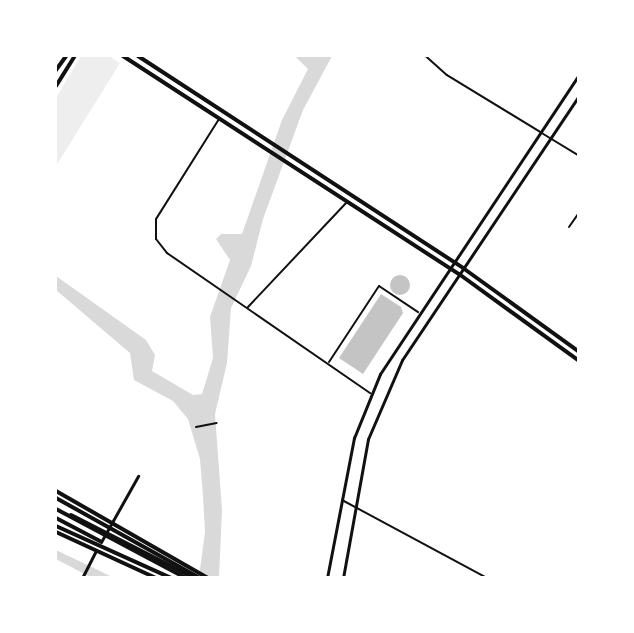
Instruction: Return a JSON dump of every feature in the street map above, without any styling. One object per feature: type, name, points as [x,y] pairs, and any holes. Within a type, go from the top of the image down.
[{"type":"main road","points":[[56,70],[66,56]]},
{"type":"main road","points":[[56,86],[75,56]]},
{"type":"main road","points":[[123,56],[459,274],[579,360]]},
{"type":"main road","points":[[138,56],[453,261],[579,351]]},
{"type":"main road","points":[[327,578],[354,438],[370,393],[418,312],[579,76]]},
{"type":"main road","points":[[343,578],[368,439],[402,360],[579,97]]},
{"type":"main road","points":[[82,578],[138,476]]},
{"type":"main road","points":[[56,491],[201,576]]},
{"type":"main road","points":[[56,498],[208,578]]},
{"type":"main road","points":[[56,508],[186,578]]},
{"type":"main road","points":[[56,508],[106,531],[194,578]]},
{"type":"main road","points":[[56,518],[171,578]]},
{"type":"main road","points":[[56,526],[106,545]]},
{"type":"main road","points":[[56,532],[156,578]]},
{"type":"street","points":[[219,119],[156,219],[156,240],[167,253],[329,362],[370,393]]},
{"type":"street","points":[[540,132],[579,155]]},
{"type":"street","points":[[249,307],[347,202]]},
{"type":"street","points":[[569,227],[579,214]]},
{"type":"street","points":[[329,362],[379,286],[418,312]]},
{"type":"street","points":[[196,427],[217,423]]},
{"type":"street","points":[[342,500],[487,578]]},
{"type":"lane","points":[[426,56],[447,75],[540,132]]},
{"type":"shaded area","points":[[81,56],[109,56],[120,63],[56,166],[56,98]]},
{"type":"shaded area","points":[[295,56],[332,56],[303,110],[263,219],[251,266],[231,308],[227,363],[215,414],[222,510],[219,577],[199,577],[205,532],[203,496],[200,459],[188,419],[173,401],[134,380],[130,353],[56,290],[56,276],[146,340],[155,355],[152,371],[193,395],[202,394],[213,358],[210,317],[230,260],[216,239],[221,234],[242,234],[282,120],[308,69]]},
{"type":"shaded area","points":[[56,550],[112,577],[90,577],[56,559]]},
{"type":"building","points":[[396,275],[404,275],[410,281],[410,289],[404,295],[396,295],[390,289],[390,281]]},
{"type":"building","points":[[381,294],[401,307],[403,313],[363,374],[339,358]]}]
